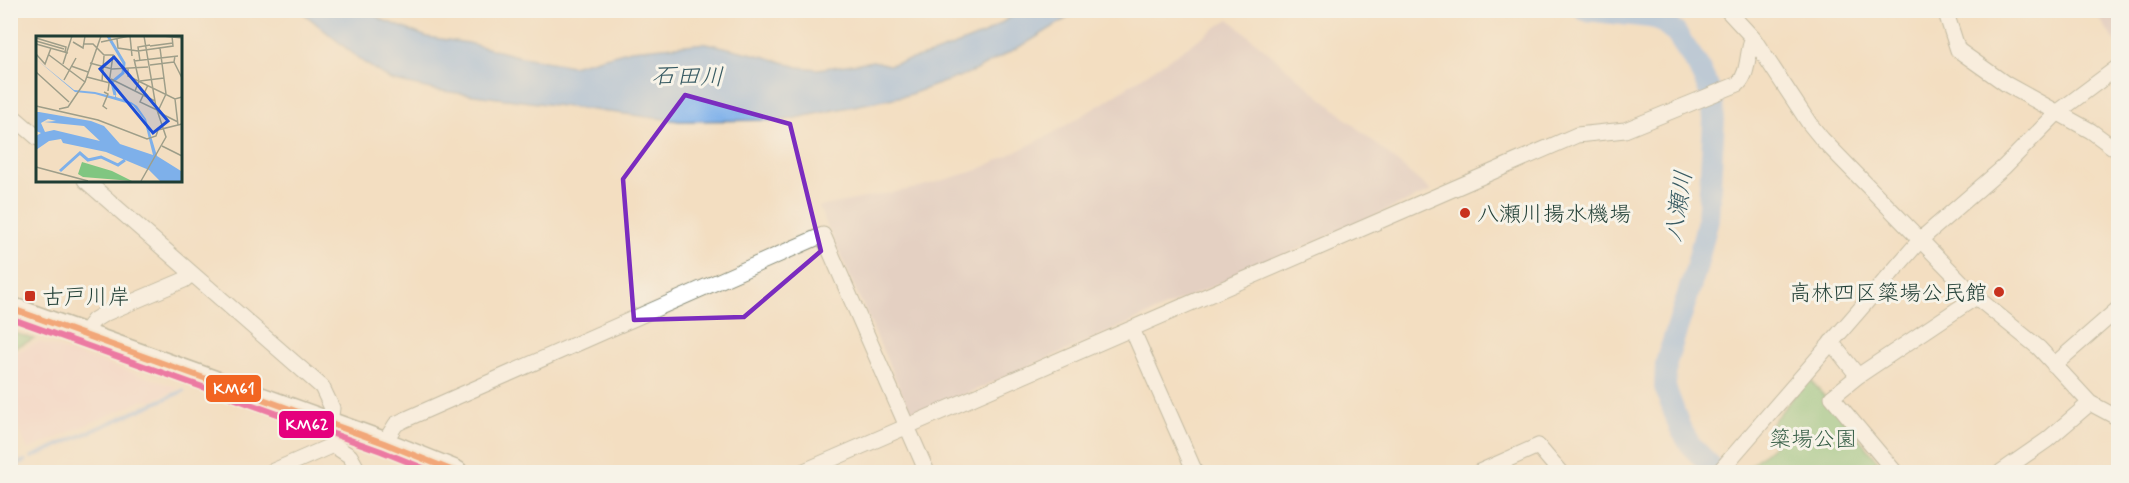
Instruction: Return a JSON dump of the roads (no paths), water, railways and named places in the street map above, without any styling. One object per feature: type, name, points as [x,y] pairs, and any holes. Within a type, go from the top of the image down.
[{"type":"highway","points":[[10,308],[335,432],[384,443],[456,472]]},
{"type":"street","points":[[1727,10],[1753,38],[1809,123],[1976,297],[2038,348],[2090,403],[2118,418]]},
{"type":"street","points":[[1946,10],[1958,50],[2006,84],[2091,131],[2118,151]]},
{"type":"street","points":[[802,472],[1577,135],[1625,130],[1738,84],[1745,75],[1753,38]]},
{"type":"street","points":[[1719,472],[1921,239],[2004,167],[2058,112],[2118,67]]},
{"type":"street","points":[[10,116],[36,136]]},
{"type":"street","points":[[87,182],[321,387],[332,408],[335,432],[358,472]]},
{"type":"street","points":[[384,443],[396,424],[404,420],[823,235],[927,472]]},
{"type":"street","points":[[83,334],[94,320],[104,314],[184,280],[191,274]]},
{"type":"street","points":[[1895,472],[1832,397],[1858,376],[1976,297]]},
{"type":"street","points":[[2054,365],[2118,309]]},
{"type":"street","points":[[1132,329],[1195,472]]},
{"type":"street","points":[[1831,342],[1858,376]]},
{"type":"street","points":[[2001,472],[2047,440],[2090,403]]},
{"type":"street","points":[[271,472],[335,432]]},
{"type":"street","points":[[1479,472],[1538,446],[1560,472]]},
{"type":"water","name":"石田川","points":[[301,11],[367,11],[383,20],[427,37],[468,43],[517,56],[572,66],[631,50],[707,43],[798,67],[818,69],[873,61],[889,65],[935,53],[984,34],[1020,11],[1079,11],[972,72],[908,95],[786,120],[680,121],[435,90],[391,80],[363,62]]},
{"type":"waterway","name":"八瀬川","points":[[1585,10],[1659,19],[1675,32],[1698,66],[1712,96],[1714,120],[1708,219],[1696,269],[1666,363],[1665,387],[1680,428],[1692,447],[1717,472]]},
{"type":"waterway","points":[[32,457],[183,391]]},
{"type":"waterway","points":[[10,466],[25,461]]},
{"type":"place","name":"八瀬川揚水機場","points":[[1465,213]]},
{"type":"place","name":"高林四区簗場公民館","points":[[1999,292]]},
{"type":"place","name":"古戸川岸","points":[[30,296]]},
{"type":"park label","name":"簗場公園","points":[[1813,438]]}]
